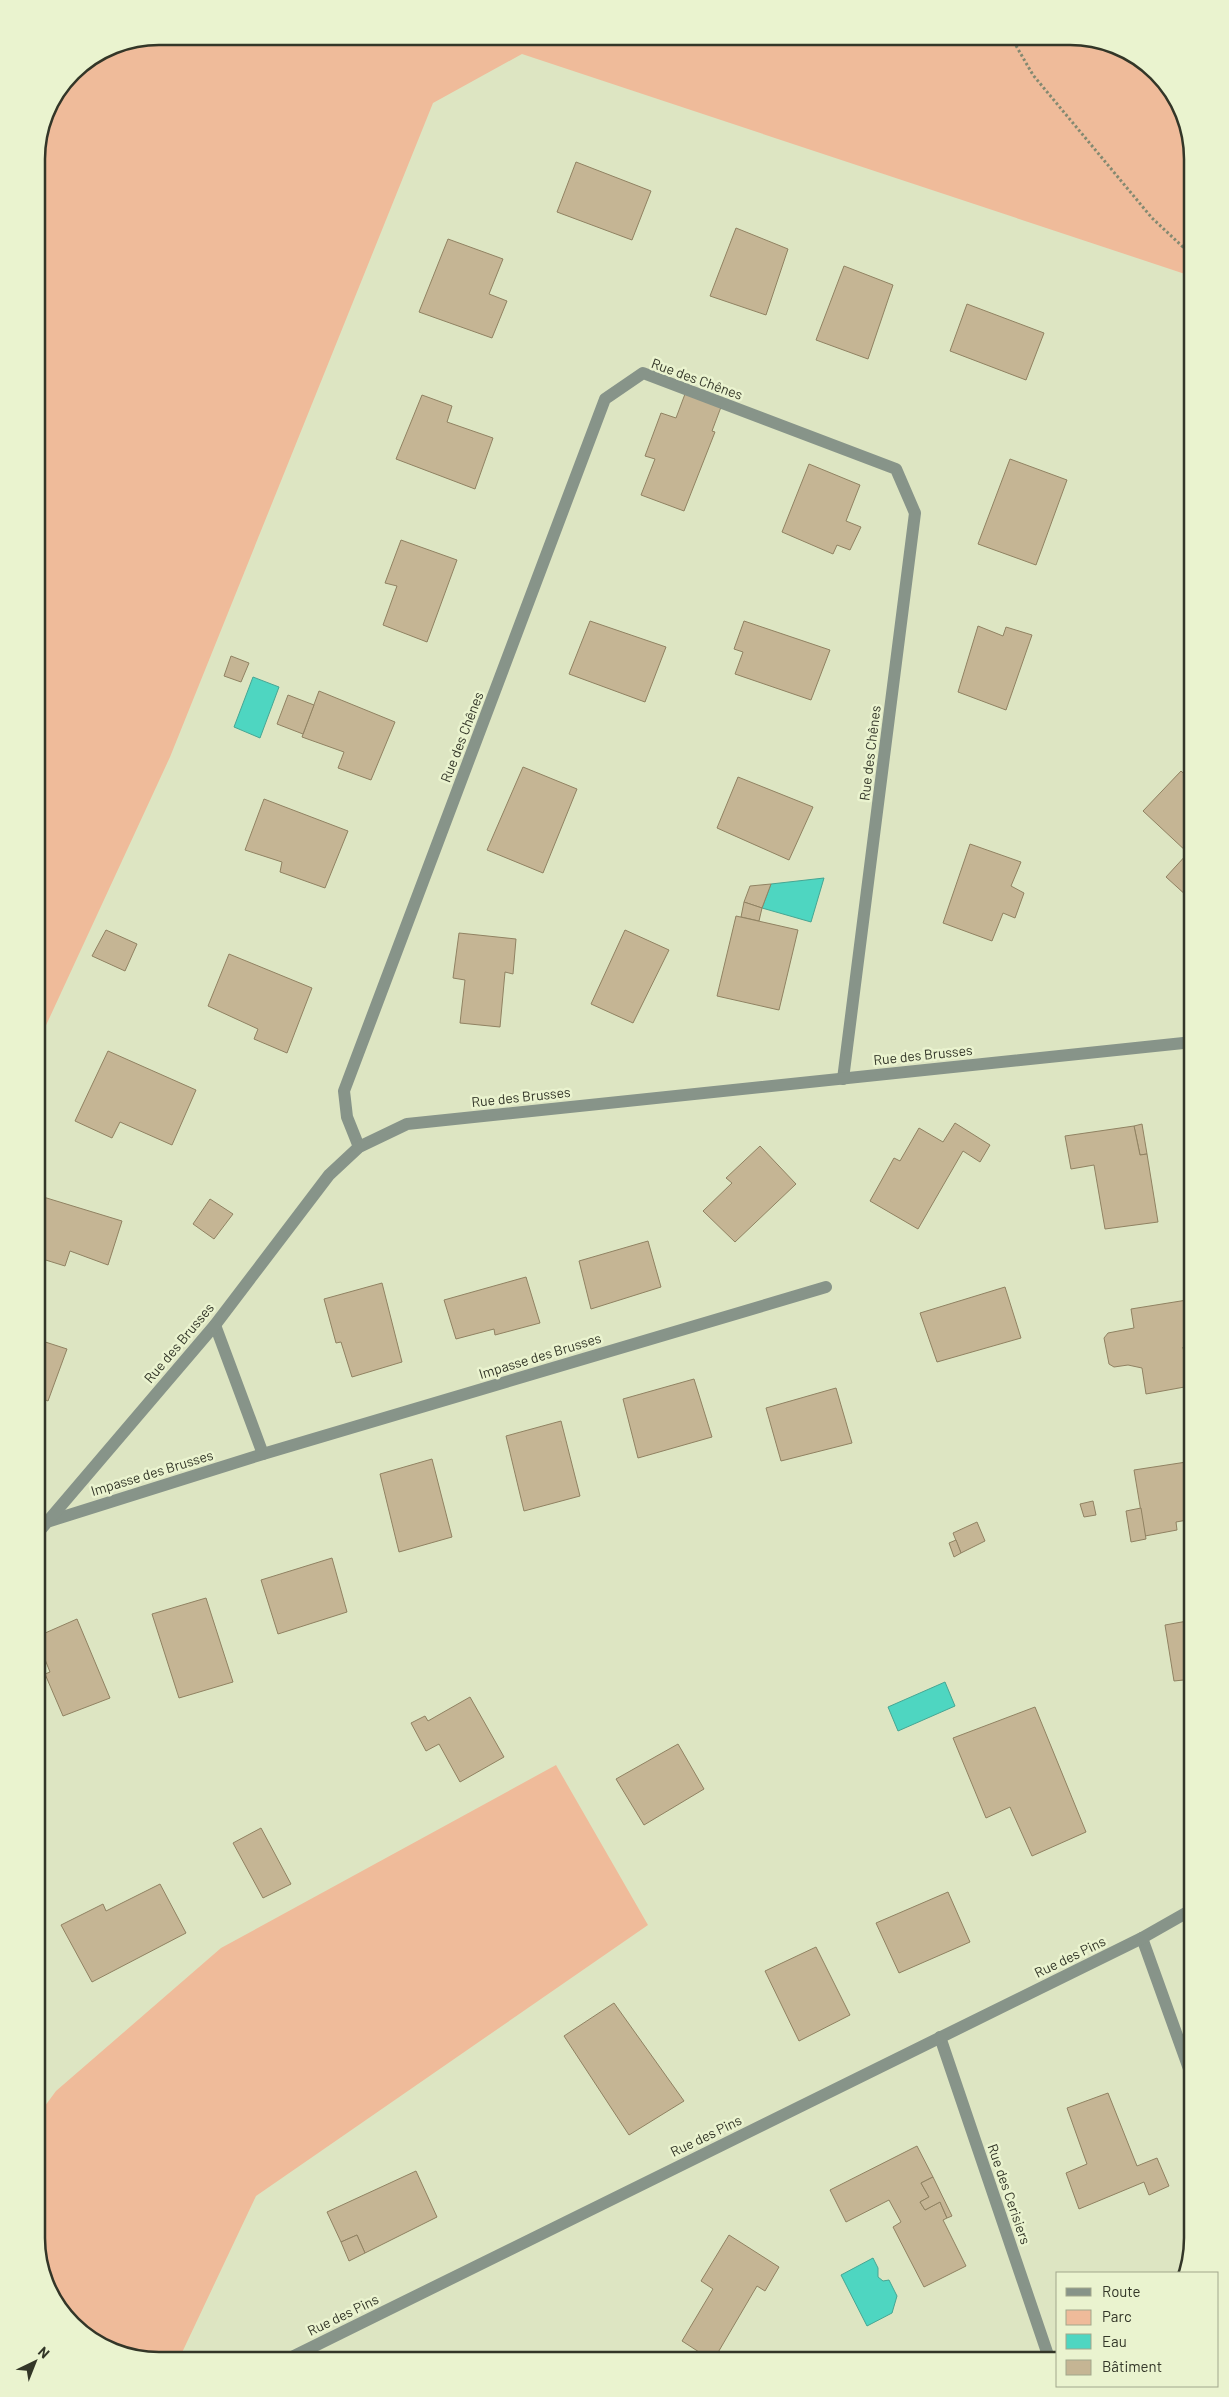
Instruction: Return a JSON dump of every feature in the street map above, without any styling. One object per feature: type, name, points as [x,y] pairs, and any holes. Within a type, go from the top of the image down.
[{"type":"street","name":"Rue des Chênes","points":[[358,1147],[347,1117],[344,1091],[605,399],[643,374],[896,469],[916,513],[843,1079]]},
{"type":"street","name":"Rue des Brusses","points":[[45,1526],[215,1324],[330,1175],[358,1147],[407,1124],[1184,1043]]},
{"type":"street","name":"Impasse des Brusses","points":[[50,1521],[263,1454],[826,1287]]},
{"type":"street","points":[[215,1324],[263,1454]]},
{"type":"street","name":"Rue des Pins","points":[[300,2352],[1142,1938],[1184,1914]]},
{"type":"street","points":[[1142,1938],[1184,2055]]},
{"type":"street","name":"Rue des Cerisiers","points":[[940,2037],[1047,2352]]},
{"type":"path","points":[[1016,45],[1033,75],[1152,218],[1183,247],[1184,245]]},
{"type":"green space","points":[[151,45],[1078,45],[1107,51],[1133,64],[1156,84],[1169,102],[1180,129],[1183,144],[1184,274],[522,54],[433,103],[170,757],[45,1028],[45,151],[49,129],[64,96],[84,73],[102,60],[122,51]]},
{"type":"green space","points":[[556,1765],[648,1925],[256,2196],[182,2352],[137,2350],[109,2340],[84,2324],[60,2295],[54,2282],[47,2260],[45,2238],[45,2106],[56,2091],[221,1948]]},
{"type":"water","points":[[253,677],[279,687],[260,738],[234,727]]},
{"type":"water","points":[[824,878],[811,922],[762,908],[771,884]]},
{"type":"water","points":[[945,1682],[955,1706],[898,1731],[888,1707]]},
{"type":"water","points":[[873,2258],[878,2268],[878,2277],[883,2281],[889,2280],[897,2296],[892,2313],[867,2326],[841,2275]]},
{"type":"building","points":[[576,162],[651,191],[632,240],[557,212]]},
{"type":"building","points":[[736,228],[788,249],[766,315],[710,296]]},
{"type":"building","points":[[448,239],[503,259],[489,294],[507,301],[492,338],[419,312]]},
{"type":"building","points":[[844,266],[893,285],[868,359],[816,340]]},
{"type":"building","points":[[967,304],[1044,333],[1026,380],[950,351]]},
{"type":"building","points":[[685,394],[721,407],[712,431],[715,432],[684,511],[641,495],[655,459],[645,456],[661,413],[676,418]]},
{"type":"building","points":[[422,395],[452,406],[447,422],[493,438],[475,489],[396,459]]},
{"type":"building","points":[[1010,459],[1067,480],[1036,565],[978,544]]},
{"type":"building","points":[[809,464],[860,485],[846,521],[861,527],[850,550],[837,545],[833,554],[782,532]]},
{"type":"building","points":[[401,540],[457,560],[427,642],[383,625],[397,586],[385,583]]},
{"type":"building","points":[[590,621],[666,647],[645,702],[569,674]]},
{"type":"building","points":[[744,621],[830,650],[811,700],[735,674],[743,652],[734,649]]},
{"type":"building","points":[[978,626],[1003,636],[1006,627],[1032,635],[1006,710],[958,692]]},
{"type":"building","points":[[231,656],[249,663],[241,682],[224,676]]},
{"type":"building","points":[[319,691],[395,722],[371,780],[338,768],[344,752],[302,737]]},
{"type":"building","points":[[288,695],[314,705],[303,734],[277,724]]},
{"type":"building","points":[[523,767],[577,789],[543,873],[487,850]]},
{"type":"building","points":[[1181,771],[1184,774],[1184,849],[1143,811]]},
{"type":"building","points":[[738,777],[813,807],[789,860],[717,828]]},
{"type":"building","points":[[264,799],[348,831],[325,888],[280,872],[282,862],[245,850]]},
{"type":"building","points":[[970,844],[1021,862],[1011,886],[1024,893],[1015,918],[1003,913],[992,941],[943,923]]},
{"type":"building","points":[[1184,857],[1184,893],[1166,877]]},
{"type":"building","points":[[771,884],[762,908],[744,902],[750,886]]},
{"type":"building","points":[[744,902],[762,908],[759,921],[741,917]]},
{"type":"building","points":[[736,916],[798,930],[779,1010],[717,996]]},
{"type":"building","points":[[106,930],[137,944],[125,971],[92,956]]},
{"type":"building","points":[[625,930],[669,950],[633,1023],[591,1004]]},
{"type":"building","points":[[459,933],[516,939],[513,974],[505,972],[500,1027],[460,1023],[465,980],[453,978]]},
{"type":"building","points":[[229,954],[312,988],[287,1053],[254,1039],[258,1029],[208,1006]]},
{"type":"building","points":[[108,1051],[196,1090],[172,1145],[120,1122],[112,1138],[75,1121]]},
{"type":"building","points":[[955,1123],[990,1145],[980,1162],[963,1151],[918,1229],[870,1201],[894,1158],[900,1161],[919,1128],[943,1142]]},
{"type":"building","points":[[1142,1124],[1147,1154],[1140,1155],[1134,1126]]},
{"type":"building","points":[[1134,1126],[1140,1155],[1147,1154],[1158,1222],[1105,1229],[1094,1165],[1071,1169],[1065,1136]]},
{"type":"building","points":[[760,1146],[796,1184],[735,1242],[703,1211],[732,1183],[726,1178]]},
{"type":"building","points":[[45,1198],[122,1221],[108,1265],[70,1251],[65,1266],[45,1260]]},
{"type":"building","points":[[210,1199],[233,1214],[214,1239],[193,1224]]},
{"type":"building","points":[[648,1241],[661,1287],[591,1309],[579,1261]]},
{"type":"building","points":[[526,1277],[540,1323],[495,1335],[494,1329],[456,1339],[444,1300]]},
{"type":"building","points":[[382,1283],[402,1362],[352,1377],[341,1342],[336,1343],[324,1299]]},
{"type":"building","points":[[1005,1287],[1021,1338],[937,1362],[920,1313]]},
{"type":"building","points":[[1184,1300],[1184,1387],[1146,1394],[1142,1368],[1128,1365],[1114,1367],[1109,1364],[1104,1338],[1108,1333],[1134,1328],[1131,1309]]},
{"type":"building","points":[[45,1342],[67,1349],[48,1401],[45,1400]]},
{"type":"building","points":[[694,1379],[712,1437],[638,1458],[623,1399]]},
{"type":"building","points":[[836,1388],[852,1443],[781,1461],[766,1408]]},
{"type":"building","points":[[561,1421],[580,1496],[524,1511],[506,1436]]},
{"type":"building","points":[[432,1459],[452,1537],[399,1552],[380,1474]]},
{"type":"building","points":[[1184,1462],[1184,1521],[1176,1522],[1177,1530],[1145,1536],[1134,1470]]},
{"type":"building","points":[[1093,1501],[1096,1515],[1084,1517],[1080,1504]]},
{"type":"building","points":[[1141,1508],[1146,1539],[1131,1542],[1126,1511]]},
{"type":"building","points":[[977,1522],[985,1541],[961,1553],[953,1533]]},
{"type":"building","points":[[956,1540],[961,1553],[954,1557],[949,1543]]},
{"type":"building","points":[[332,1558],[347,1612],[278,1634],[261,1580]]},
{"type":"building","points":[[206,1598],[233,1682],[179,1698],[152,1614]]},
{"type":"building","points":[[77,1619],[110,1698],[63,1716],[45,1674],[50,1672],[45,1660],[45,1633]]},
{"type":"building","points":[[1184,1622],[1184,1680],[1174,1681],[1165,1625]]},
{"type":"building","points":[[470,1697],[504,1757],[460,1782],[439,1744],[426,1751],[411,1723],[425,1716],[428,1721]]},
{"type":"building","points":[[1035,1707],[1086,1832],[1032,1856],[1010,1807],[986,1818],[953,1738]]},
{"type":"building","points":[[678,1744],[704,1789],[644,1825],[616,1779]]},
{"type":"building","points":[[261,1828],[291,1884],[263,1898],[233,1843]]},
{"type":"building","points":[[160,1884],[186,1933],[92,1982],[61,1925],[103,1904],[106,1911]]},
{"type":"building","points":[[948,1892],[970,1942],[899,1973],[876,1923]]},
{"type":"building","points":[[816,1947],[850,2015],[799,2041],[765,1971]]},
{"type":"building","points":[[614,2003],[684,2101],[629,2135],[564,2036]]},
{"type":"building","points":[[1108,2093],[1137,2166],[1157,2158],[1169,2186],[1149,2195],[1144,2182],[1079,2209],[1066,2173],[1087,2164],[1067,2108]]},
{"type":"building","points":[[917,2146],[933,2177],[921,2183],[929,2197],[920,2202],[925,2210],[940,2202],[947,2218],[943,2220],[966,2266],[924,2287],[893,2227],[901,2222],[889,2200],[846,2222],[830,2190]]},
{"type":"building","points":[[416,2171],[437,2217],[365,2253],[357,2235],[341,2242],[327,2212]]},
{"type":"building","points":[[933,2177],[952,2216],[947,2218],[940,2202],[925,2210],[920,2202],[929,2197],[921,2183]]},
{"type":"building","points":[[357,2235],[365,2253],[349,2261],[341,2242]]},
{"type":"building","points":[[729,2235],[779,2267],[765,2291],[757,2286],[718,2352],[699,2352],[682,2341],[713,2289],[701,2281]]}]
